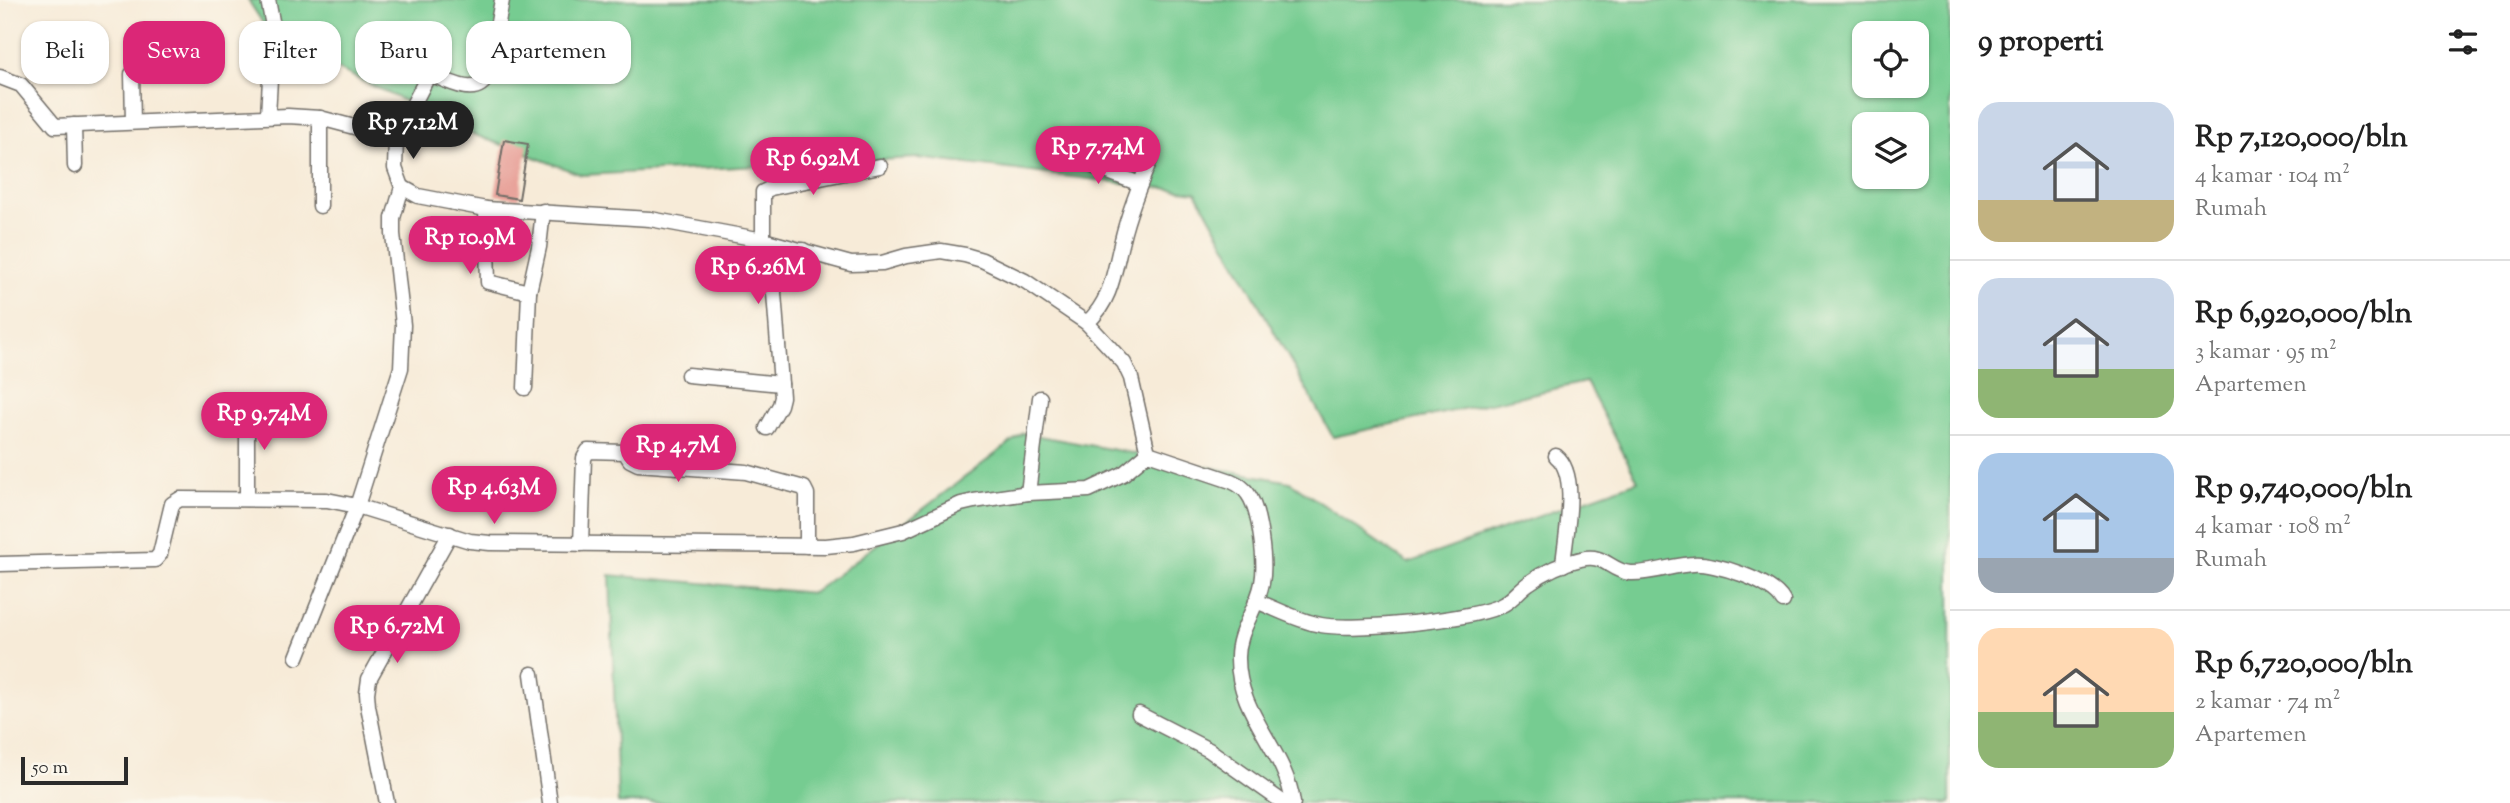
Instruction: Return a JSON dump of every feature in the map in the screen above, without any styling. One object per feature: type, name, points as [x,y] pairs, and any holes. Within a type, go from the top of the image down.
[{"type":"street","points":[[268,0],[277,47],[270,79],[268,116]]},
{"type":"street","points":[[297,657],[357,506],[401,368],[403,325],[393,233],[393,218],[402,187],[395,168],[396,138],[428,76],[468,87],[482,85],[486,81],[502,0]]},
{"type":"street","points":[[0,78],[21,85],[55,126],[268,116],[320,118],[396,138]]},
{"type":"street","points":[[132,84],[133,122]]},
{"type":"street","points":[[320,118],[320,206]]},
{"type":"street","points":[[74,125],[75,166]]},
{"type":"street","points":[[1079,147],[1092,153],[1095,167],[1140,184]]},
{"type":"street","points":[[1087,323],[1098,313],[1112,287],[1122,240],[1153,153]]},
{"type":"street","points":[[763,240],[763,191],[880,166]]},
{"type":"street","points":[[402,187],[418,196],[486,209],[633,217],[763,240],[851,264],[882,263],[941,251],[965,255],[1012,273],[1087,323],[1124,363],[1130,372],[1148,453]]},
{"type":"street","points":[[486,209],[488,282],[529,292]]},
{"type":"street","points":[[525,388],[529,292],[539,247],[543,211]]},
{"type":"street","points":[[767,428],[780,405],[781,384],[774,293],[776,280],[803,250]]},
{"type":"street","points":[[688,375],[781,384]]},
{"type":"street","points":[[1028,493],[1040,398]]},
{"type":"street","points":[[247,404],[247,499]]},
{"type":"street","points":[[581,544],[584,458],[588,451],[594,451],[625,452],[633,463],[638,464],[746,472],[804,488],[807,494],[807,547]]},
{"type":"street","points":[[0,564],[155,560],[160,554],[172,504],[180,499],[327,500],[357,506],[470,541],[491,543],[807,547],[854,543],[903,531],[961,504],[1028,493],[1089,490],[1123,474],[1148,453]]},
{"type":"street","points":[[1148,453],[1226,478],[1249,495],[1253,503],[1263,559],[1262,582],[1238,646],[1239,677],[1249,710],[1287,778],[1293,803]]},
{"type":"street","points":[[1556,456],[1563,464],[1569,480],[1563,565]]},
{"type":"street","points":[[387,803],[368,706],[369,679],[450,534]]},
{"type":"street","points":[[1256,601],[1320,625],[1345,628],[1417,621],[1493,609],[1506,603],[1530,582],[1563,565],[1591,557],[1600,558],[1622,572],[1647,573],[1707,563],[1769,586],[1779,593],[1783,601]]},
{"type":"street","points":[[533,674],[550,803]]},
{"type":"street","points":[[1139,714],[1209,750],[1284,803]]},
{"type":"green space","points":[[248,0],[1950,0],[1950,803],[618,803],[610,575],[813,593],[1023,433],[1290,482],[1408,563],[1638,481],[1586,382],[1333,437],[1196,192],[918,158],[582,175],[470,133],[369,84],[452,84],[452,21],[355,21],[355,77],[341,70],[341,21],[262,21]]},
{"type":"building","points":[[504,140],[528,144],[519,199],[495,195]]}]
